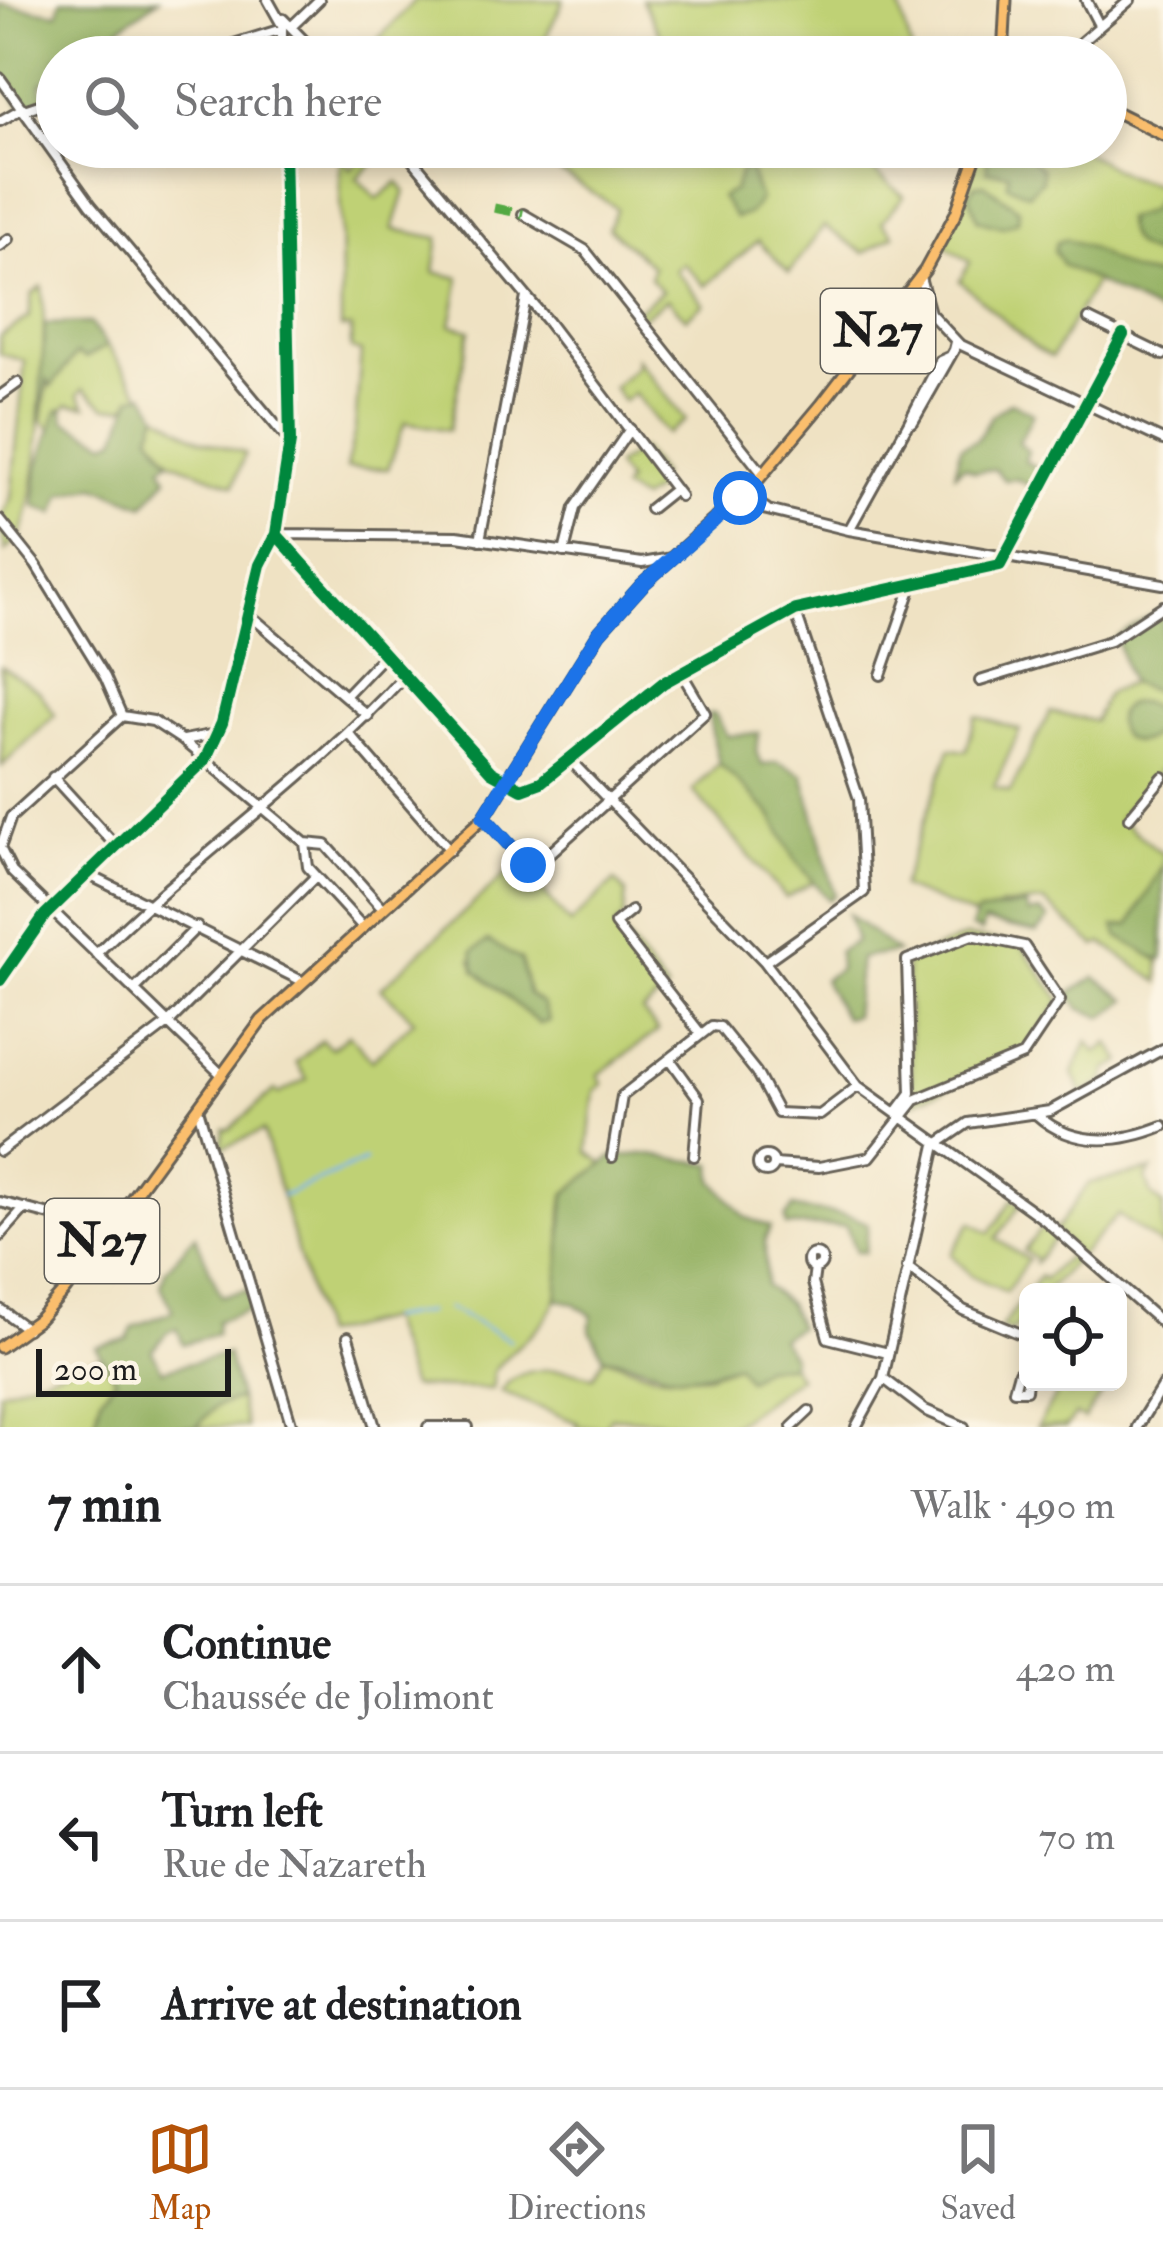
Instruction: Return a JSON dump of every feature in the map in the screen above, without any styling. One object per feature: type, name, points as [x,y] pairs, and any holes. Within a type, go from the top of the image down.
[{"type":"main road","points":[[1004,36],[1006,0]]},
{"type":"main road","points":[[1127,117],[1163,135]]},
{"type":"main road","name":"N27","points":[[0,1347],[27,1329],[59,1297],[262,1020],[484,817],[509,785],[599,633],[761,477],[920,277],[956,213],[972,168]]},
{"type":"street","points":[[268,0],[296,36]]},
{"type":"street","points":[[250,36],[283,24],[319,0]]},
{"type":"street","points":[[1086,0],[1100,26]]},
{"type":"street","points":[[1088,36],[1130,0]]},
{"type":"street","points":[[283,24],[283,36]]},
{"type":"street","points":[[0,78],[36,128]]},
{"type":"street","points":[[0,121],[36,105]]},
{"type":"street","points":[[64,168],[290,442]]},
{"type":"street","points":[[0,980],[50,911],[205,760],[220,728],[260,565],[276,534],[290,442],[284,168]]},
{"type":"street","points":[[420,168],[527,296],[677,492],[650,508]]},
{"type":"street","points":[[523,214],[585,250],[761,477],[760,499],[772,513]]},
{"type":"street","points":[[0,246],[9,239]]},
{"type":"street","points":[[920,277],[930,314],[956,349],[1163,440]]},
{"type":"street","points":[[480,540],[527,296]]},
{"type":"street","points":[[1089,319],[1163,355]]},
{"type":"street","points":[[276,534],[509,785],[533,786],[680,672],[795,610],[998,566],[1123,335]]},
{"type":"street","points":[[848,530],[940,361],[956,349]]},
{"type":"street","points":[[0,395],[18,383]]},
{"type":"street","points":[[564,552],[575,508],[630,429]]},
{"type":"street","points":[[739,498],[772,513],[848,530],[1163,584]]},
{"type":"street","points":[[1,521],[17,536],[105,677],[122,716]]},
{"type":"street","points":[[276,534],[480,540],[642,563],[672,558]]},
{"type":"street","points":[[881,675],[912,585]]},
{"type":"street","points":[[980,682],[1109,641],[1163,606]]},
{"type":"street","points":[[765,962],[860,899],[864,858],[859,799],[795,610]]},
{"type":"street","points":[[251,616],[368,716]]},
{"type":"street","points":[[345,696],[385,654]]},
{"type":"street","points":[[484,817],[532,867],[707,711],[680,672]]},
{"type":"street","points":[[96,954],[147,903],[350,735],[405,674]]},
{"type":"street","points":[[122,716],[153,721],[305,843],[323,844],[382,908]]},
{"type":"street","points":[[122,716],[6,824],[0,848],[12,872],[50,911],[222,1075]]},
{"type":"street","points":[[182,740],[209,738],[220,728]]},
{"type":"street","points":[[350,735],[450,850]]},
{"type":"street","points":[[569,759],[765,962],[858,1086],[1045,1220],[1163,1324]]},
{"type":"street","points":[[53,777],[116,846]]},
{"type":"street","points":[[1129,818],[1163,777]]},
{"type":"street","points":[[305,843],[305,859],[316,876],[362,926]]},
{"type":"street","points":[[305,859],[323,844]]},
{"type":"street","points":[[86,874],[302,981]]},
{"type":"street","points":[[0,1151],[167,1024],[316,876]]},
{"type":"street","points":[[631,911],[613,927],[700,1034]]},
{"type":"street","points":[[134,990],[197,927]]},
{"type":"street","points":[[774,1164],[819,1167],[870,1157],[912,1099],[1023,1055],[1060,1000],[1029,951],[1016,943],[970,935],[916,953],[907,961]]},
{"type":"street","points":[[897,952],[907,961],[912,1099]]},
{"type":"street","points":[[612,1157],[622,1096],[700,1034],[719,1027],[756,1072],[774,1110],[786,1116],[820,1115],[858,1086]]},
{"type":"street","points":[[856,1427],[884,1378],[936,1145],[968,1123],[1036,1114],[1163,1049]]},
{"type":"street","points":[[670,1059],[699,1099],[694,1156]]},
{"type":"street","points":[[198,1109],[292,1427]]},
{"type":"street","points":[[1036,1114],[1046,1124],[1099,1142],[1115,1143],[1163,1126]]},
{"type":"street","points":[[189,1121],[208,1141]]},
{"type":"street","points":[[0,1202],[110,1231]]},
{"type":"street","points":[[0,1236],[25,1208]]},
{"type":"street","points":[[907,1267],[963,1310],[1019,1333]]},
{"type":"street","points":[[815,1268],[813,1283],[828,1338],[888,1353]]},
{"type":"street","points":[[0,1309],[27,1329]]},
{"type":"street","points":[[348,1337],[375,1427]]},
{"type":"street","points":[[884,1378],[916,1405],[964,1427]]},
{"type":"street","points":[[1137,1427],[1163,1385]]},
{"type":"street","points":[[792,1427],[809,1412]]},
{"type":"street","points":[[428,1427],[468,1427]]},
{"type":"green space","points":[[61,0],[158,0],[107,36],[36,36],[36,106],[24,110],[0,78],[0,4],[58,13]]},
{"type":"green space","points":[[415,0],[564,0],[546,36],[381,36]]},
{"type":"green space","points":[[642,0],[898,0],[908,36],[662,36]]},
{"type":"green space","points":[[340,168],[368,168],[357,178],[377,199],[398,182],[405,191],[393,229],[439,238],[434,272],[460,278],[451,325],[470,330],[449,430],[405,422],[388,469],[346,468],[355,430],[361,352],[351,349],[351,328],[341,328]]},
{"type":"green space","points":[[870,168],[904,196],[882,222],[894,235],[864,253],[824,226],[789,273],[758,241],[705,286],[683,263],[675,270],[704,304],[686,318],[667,299],[641,318],[635,312],[662,291],[650,278],[652,266],[608,228],[617,208],[558,171]]},
{"type":"green space","points":[[971,168],[1113,168],[1163,186],[1163,316],[1096,281],[1052,357],[1035,348],[960,281],[970,262],[941,243]]},
{"type":"green space","points":[[1041,168],[1042,180],[1028,194],[1007,184],[1009,173],[987,171]]},
{"type":"green space","points":[[749,169],[760,200],[749,214],[735,218],[721,197],[734,190],[741,170]]},
{"type":"green space","points":[[984,184],[1019,209],[1018,221],[1003,227],[978,220],[969,195],[974,185]]},
{"type":"green space","points":[[1158,197],[1163,199],[1163,257],[1135,246],[1125,219],[1149,211]]},
{"type":"green space","points":[[1066,239],[1135,272],[1163,276],[1163,316],[1063,265],[1054,250],[1057,242]]},
{"type":"green space","points":[[42,287],[38,447],[22,531],[5,551],[0,520],[11,498],[25,361],[0,354],[0,336],[29,317],[32,294]]},
{"type":"green space","points":[[90,323],[107,346],[85,358],[76,354],[51,387],[47,380],[38,426],[45,324]]},
{"type":"green space","points":[[107,346],[141,393],[125,407],[106,407],[83,389],[78,395],[86,406],[67,405],[51,430],[42,420],[48,379],[51,386],[76,353],[85,358]]},
{"type":"green space","points":[[636,358],[686,420],[667,434],[634,393],[623,401],[613,387],[636,366]]},
{"type":"green space","points":[[145,394],[158,414],[151,434],[170,460],[162,466],[167,478],[144,505],[96,486],[62,494],[55,514],[34,506],[38,467],[57,411],[62,409],[65,421],[107,442],[117,438],[132,397]]},
{"type":"green space","points":[[1011,402],[1033,413],[1019,442],[1028,451],[1025,461],[1045,472],[1036,489],[1016,479],[1005,480],[994,469],[975,472],[964,466],[955,473],[960,447],[977,440],[992,415]]},
{"type":"green space","points":[[158,414],[201,440],[245,453],[234,485],[172,461],[151,434]]},
{"type":"green space","points":[[641,449],[661,475],[655,479],[660,487],[641,500],[622,489],[627,482],[615,466]]},
{"type":"green space","points":[[1160,611],[1163,694],[1130,683],[1116,637]]},
{"type":"green space","points":[[1,666],[39,691],[55,715],[2,766]]},
{"type":"green space","points":[[1130,683],[1163,694],[1163,766],[1119,819],[1163,854],[1159,982],[1102,943],[1096,946],[1044,902],[1002,906],[975,917],[901,887],[950,749],[966,751],[976,716],[1020,730],[994,787],[1010,792],[1050,712],[1094,721],[1107,693]]},
{"type":"green space","points":[[1137,702],[1151,708],[1157,722],[1151,736],[1137,742],[1123,736],[1117,722],[1123,708]]},
{"type":"green space","points":[[708,714],[715,714],[727,736],[759,733],[756,752],[762,765],[777,762],[803,774],[835,894],[829,900],[795,859],[770,813],[719,763]]},
{"type":"green space","points":[[719,763],[770,813],[813,882],[786,898],[693,791]]},
{"type":"green space","points":[[519,862],[570,924],[615,881],[626,893],[624,917],[616,925],[667,991],[642,1012],[658,1031],[598,1075],[603,1084],[595,1091],[588,1152],[604,1163],[565,1194],[562,1275],[556,1300],[543,1322],[493,1372],[493,1389],[411,1387],[387,1319],[321,1335],[263,1131],[220,1149],[224,1129],[230,1129],[275,1090],[279,1094],[307,1079],[296,1063],[321,1040],[332,1048],[349,1034],[372,1060],[414,1020],[381,988]],"holes":[[[472,960],[521,960],[528,994],[542,1004],[538,1023],[476,970]]]},
{"type":"green space","points":[[1163,864],[1163,959],[1157,959],[1119,937],[1114,927],[1130,925]]},
{"type":"green space","points":[[1026,905],[1028,914],[1041,912],[1049,919],[1037,933],[984,922],[981,932],[971,928],[977,913]]},
{"type":"green space","points":[[848,914],[897,952],[860,958],[854,1016],[844,1018],[823,980],[839,969],[838,952],[856,941]]},
{"type":"green space","points":[[965,937],[1020,944],[1061,1000],[1023,1055],[913,1103],[906,961]]},
{"type":"green space","points":[[488,941],[521,960],[528,994],[542,1004],[549,1021],[539,1024],[475,970],[473,951]]},
{"type":"green space","points":[[1095,977],[1127,1000],[1104,1017],[1080,1009],[1069,994]]},
{"type":"green space","points":[[1088,1041],[1097,1053],[1109,1043],[1122,1061],[1107,1070],[1105,1081],[1082,1094],[1073,1073]]},
{"type":"green space","points":[[643,1154],[713,1164],[714,1181],[745,1217],[771,1227],[765,1239],[766,1286],[788,1304],[798,1327],[780,1338],[792,1356],[790,1365],[763,1367],[747,1380],[736,1364],[681,1375],[604,1357],[590,1330],[592,1316],[574,1303],[557,1299],[565,1194],[612,1157]]},
{"type":"green space","points":[[1152,1170],[1146,1178],[1152,1196],[1163,1205],[1163,1247],[1118,1215],[1054,1283],[1035,1283],[1074,1250],[1058,1234],[1034,1264],[1036,1259],[1024,1251],[1046,1222],[1056,1230],[1089,1183]]},
{"type":"green space","points":[[1013,1199],[1021,1204],[996,1239],[1028,1260],[1006,1292],[971,1275],[951,1254],[971,1222],[990,1233]]},
{"type":"green space","points":[[793,1207],[849,1216],[868,1224],[865,1252],[856,1252],[846,1226],[786,1226],[785,1218]]},
{"type":"green space","points":[[195,1235],[221,1296],[247,1290],[252,1309],[217,1321],[216,1334],[183,1344],[177,1328],[167,1332],[152,1351],[162,1370],[227,1354],[239,1398],[216,1406],[196,1427],[94,1427],[101,1397],[116,1378],[96,1347],[127,1339],[133,1327],[173,1311],[161,1286],[165,1271]]},
{"type":"green space","points":[[1019,1304],[1019,1324],[1012,1332],[1001,1328]]},
{"type":"green space","points":[[98,1357],[116,1378],[101,1397],[94,1427],[0,1427],[0,1391]]},
{"type":"green space","points":[[604,1357],[653,1374],[707,1375],[737,1364],[790,1365],[799,1377],[728,1427],[611,1417],[604,1427],[577,1427],[578,1423],[501,1392],[530,1372],[570,1371],[593,1377]]},
{"type":"green space","points":[[1058,1391],[1103,1391],[1084,1419],[1075,1415],[1066,1427],[1037,1427]]},
{"type":"green space","points":[[239,1398],[246,1427],[196,1427],[216,1406]]},
{"type":"waterway","points":[[282,1196],[365,1161]]},
{"type":"waterway","points":[[447,1308],[510,1340]]},
{"type":"waterway","points":[[387,1319],[427,1312]]},
{"type":"marked path","points":[[494,208],[523,214]]},
{"type":"cycle path","points":[[0,980],[45,915],[205,760],[222,723],[260,565],[276,534],[290,442],[284,168]]},
{"type":"cycle path","points":[[276,534],[491,772],[522,789],[541,782],[663,683],[795,610],[1000,565],[1123,335]]},
{"type":"route","points":[[528,865],[484,817],[509,785],[599,633],[642,585],[740,498]]}]
